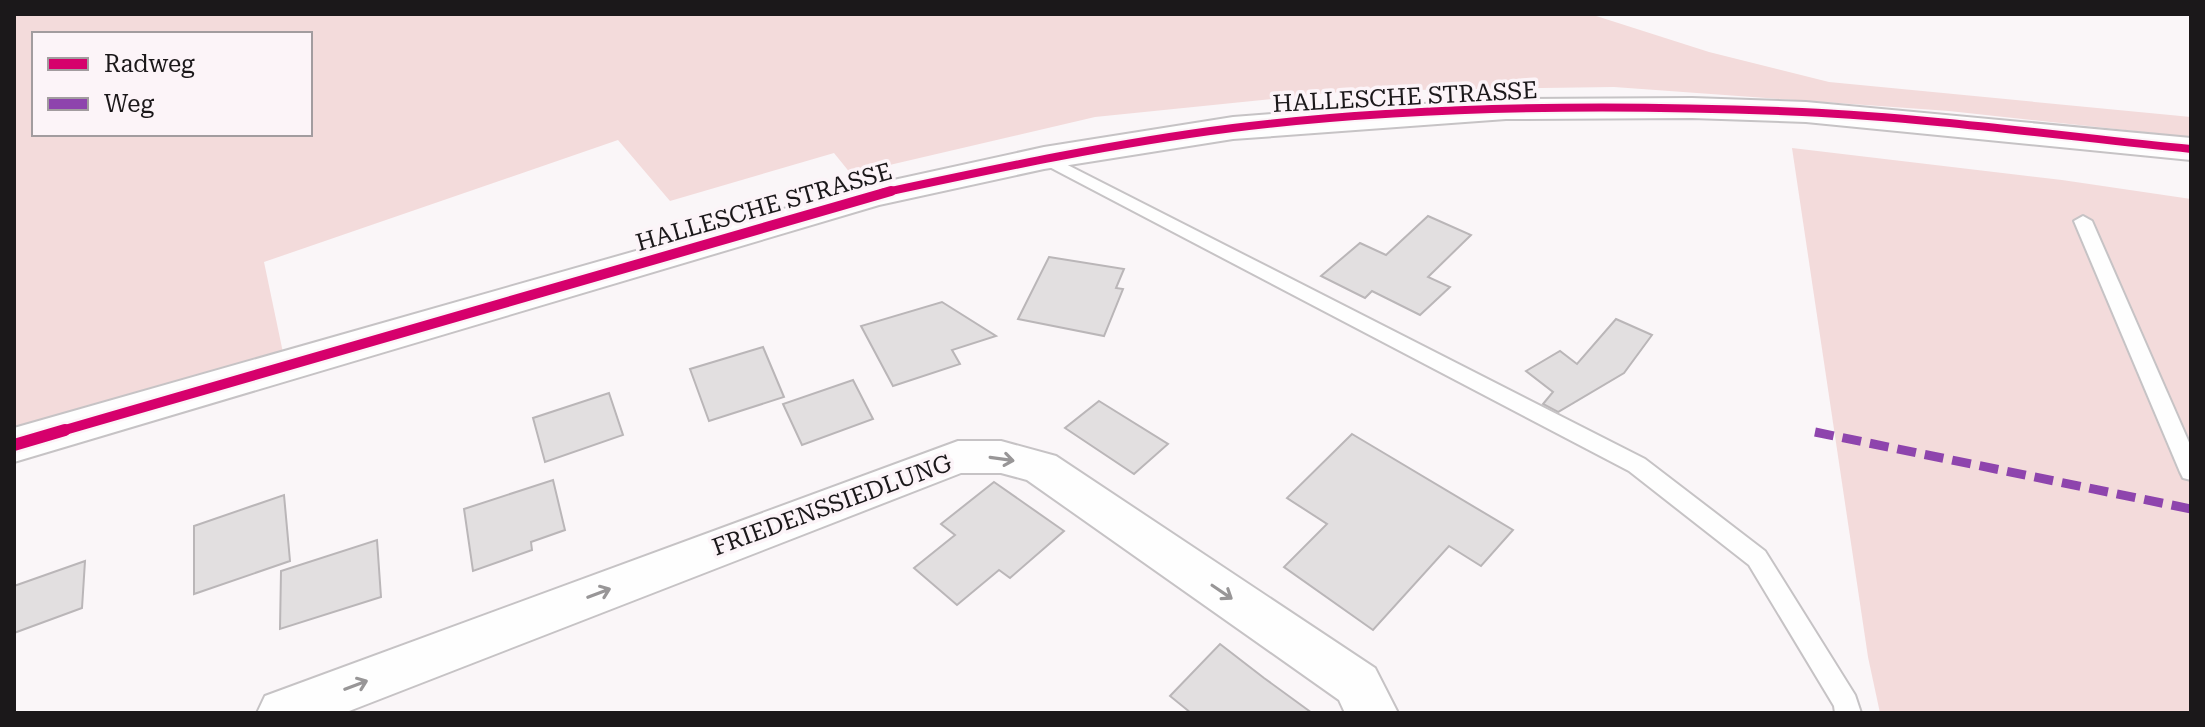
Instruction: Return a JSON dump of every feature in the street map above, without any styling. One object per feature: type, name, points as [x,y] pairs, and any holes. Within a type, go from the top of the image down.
[{"type":"street","name":"HALLESCHE STRASSE","points":[[14,445],[870,196],[1044,158],[1233,128],[1522,108],[1692,108],[1806,112],[2191,149]]},
{"type":"street","name":"FRIEDENSSIEDLUNG","points":[[283,713],[958,457],[1001,457],[1041,468],[1357,684],[1372,713]]},
{"type":"lane","points":[[1044,158],[1637,465],[1757,558],[1846,703],[1848,713]]},
{"type":"lane","points":[[2083,221],[2191,472]]},
{"type":"shaded area","points":[[14,14],[1590,14],[1709,52],[1829,82],[2191,117],[2191,137],[1949,111],[1614,87],[1350,91],[1095,117],[851,174],[834,153],[670,201],[618,140],[264,262],[286,367],[14,445]]},
{"type":"shaded area","points":[[1792,148],[2062,180],[2191,199],[2191,713],[1880,713],[1868,657]]},
{"type":"building","points":[[1428,216],[1471,235],[1428,277],[1450,287],[1420,315],[1372,291],[1365,298],[1321,276],[1360,243],[1386,255]]},
{"type":"building","points":[[1049,257],[1124,269],[1116,288],[1123,289],[1104,336],[1018,319]]},
{"type":"building","points":[[942,302],[996,336],[952,350],[960,364],[893,386],[861,326]]},
{"type":"building","points":[[1616,319],[1652,335],[1624,373],[1558,412],[1543,404],[1553,392],[1526,371],[1560,351],[1577,364]]},
{"type":"building","points":[[763,347],[784,397],[709,421],[690,369]]},
{"type":"building","points":[[853,380],[873,419],[802,445],[783,404]]},
{"type":"building","points":[[609,393],[623,435],[545,462],[533,418]]},
{"type":"building","points":[[1099,401],[1168,444],[1134,474],[1065,428]]},
{"type":"building","points":[[1352,434],[1513,530],[1481,566],[1449,546],[1373,630],[1284,567],[1327,524],[1287,498]]},
{"type":"building","points":[[553,480],[565,530],[531,542],[532,550],[473,571],[464,509]]},
{"type":"building","points":[[994,482],[1064,531],[1010,578],[999,570],[957,605],[914,568],[955,535],[941,524]]},
{"type":"building","points":[[284,495],[290,561],[194,594],[194,526]]},
{"type":"building","points":[[377,540],[381,597],[280,629],[281,571]]},
{"type":"building","points":[[85,561],[82,608],[14,633],[14,586]]},
{"type":"building","points":[[1220,644],[1312,713],[1191,713],[1170,696]]},
{"type":"marked path","points":[[1815,432],[2191,509]]},
{"type":"cycle path","points":[[14,445],[870,196],[1044,158],[1233,128],[1506,109],[1692,108],[1806,112],[2191,149]]}]
